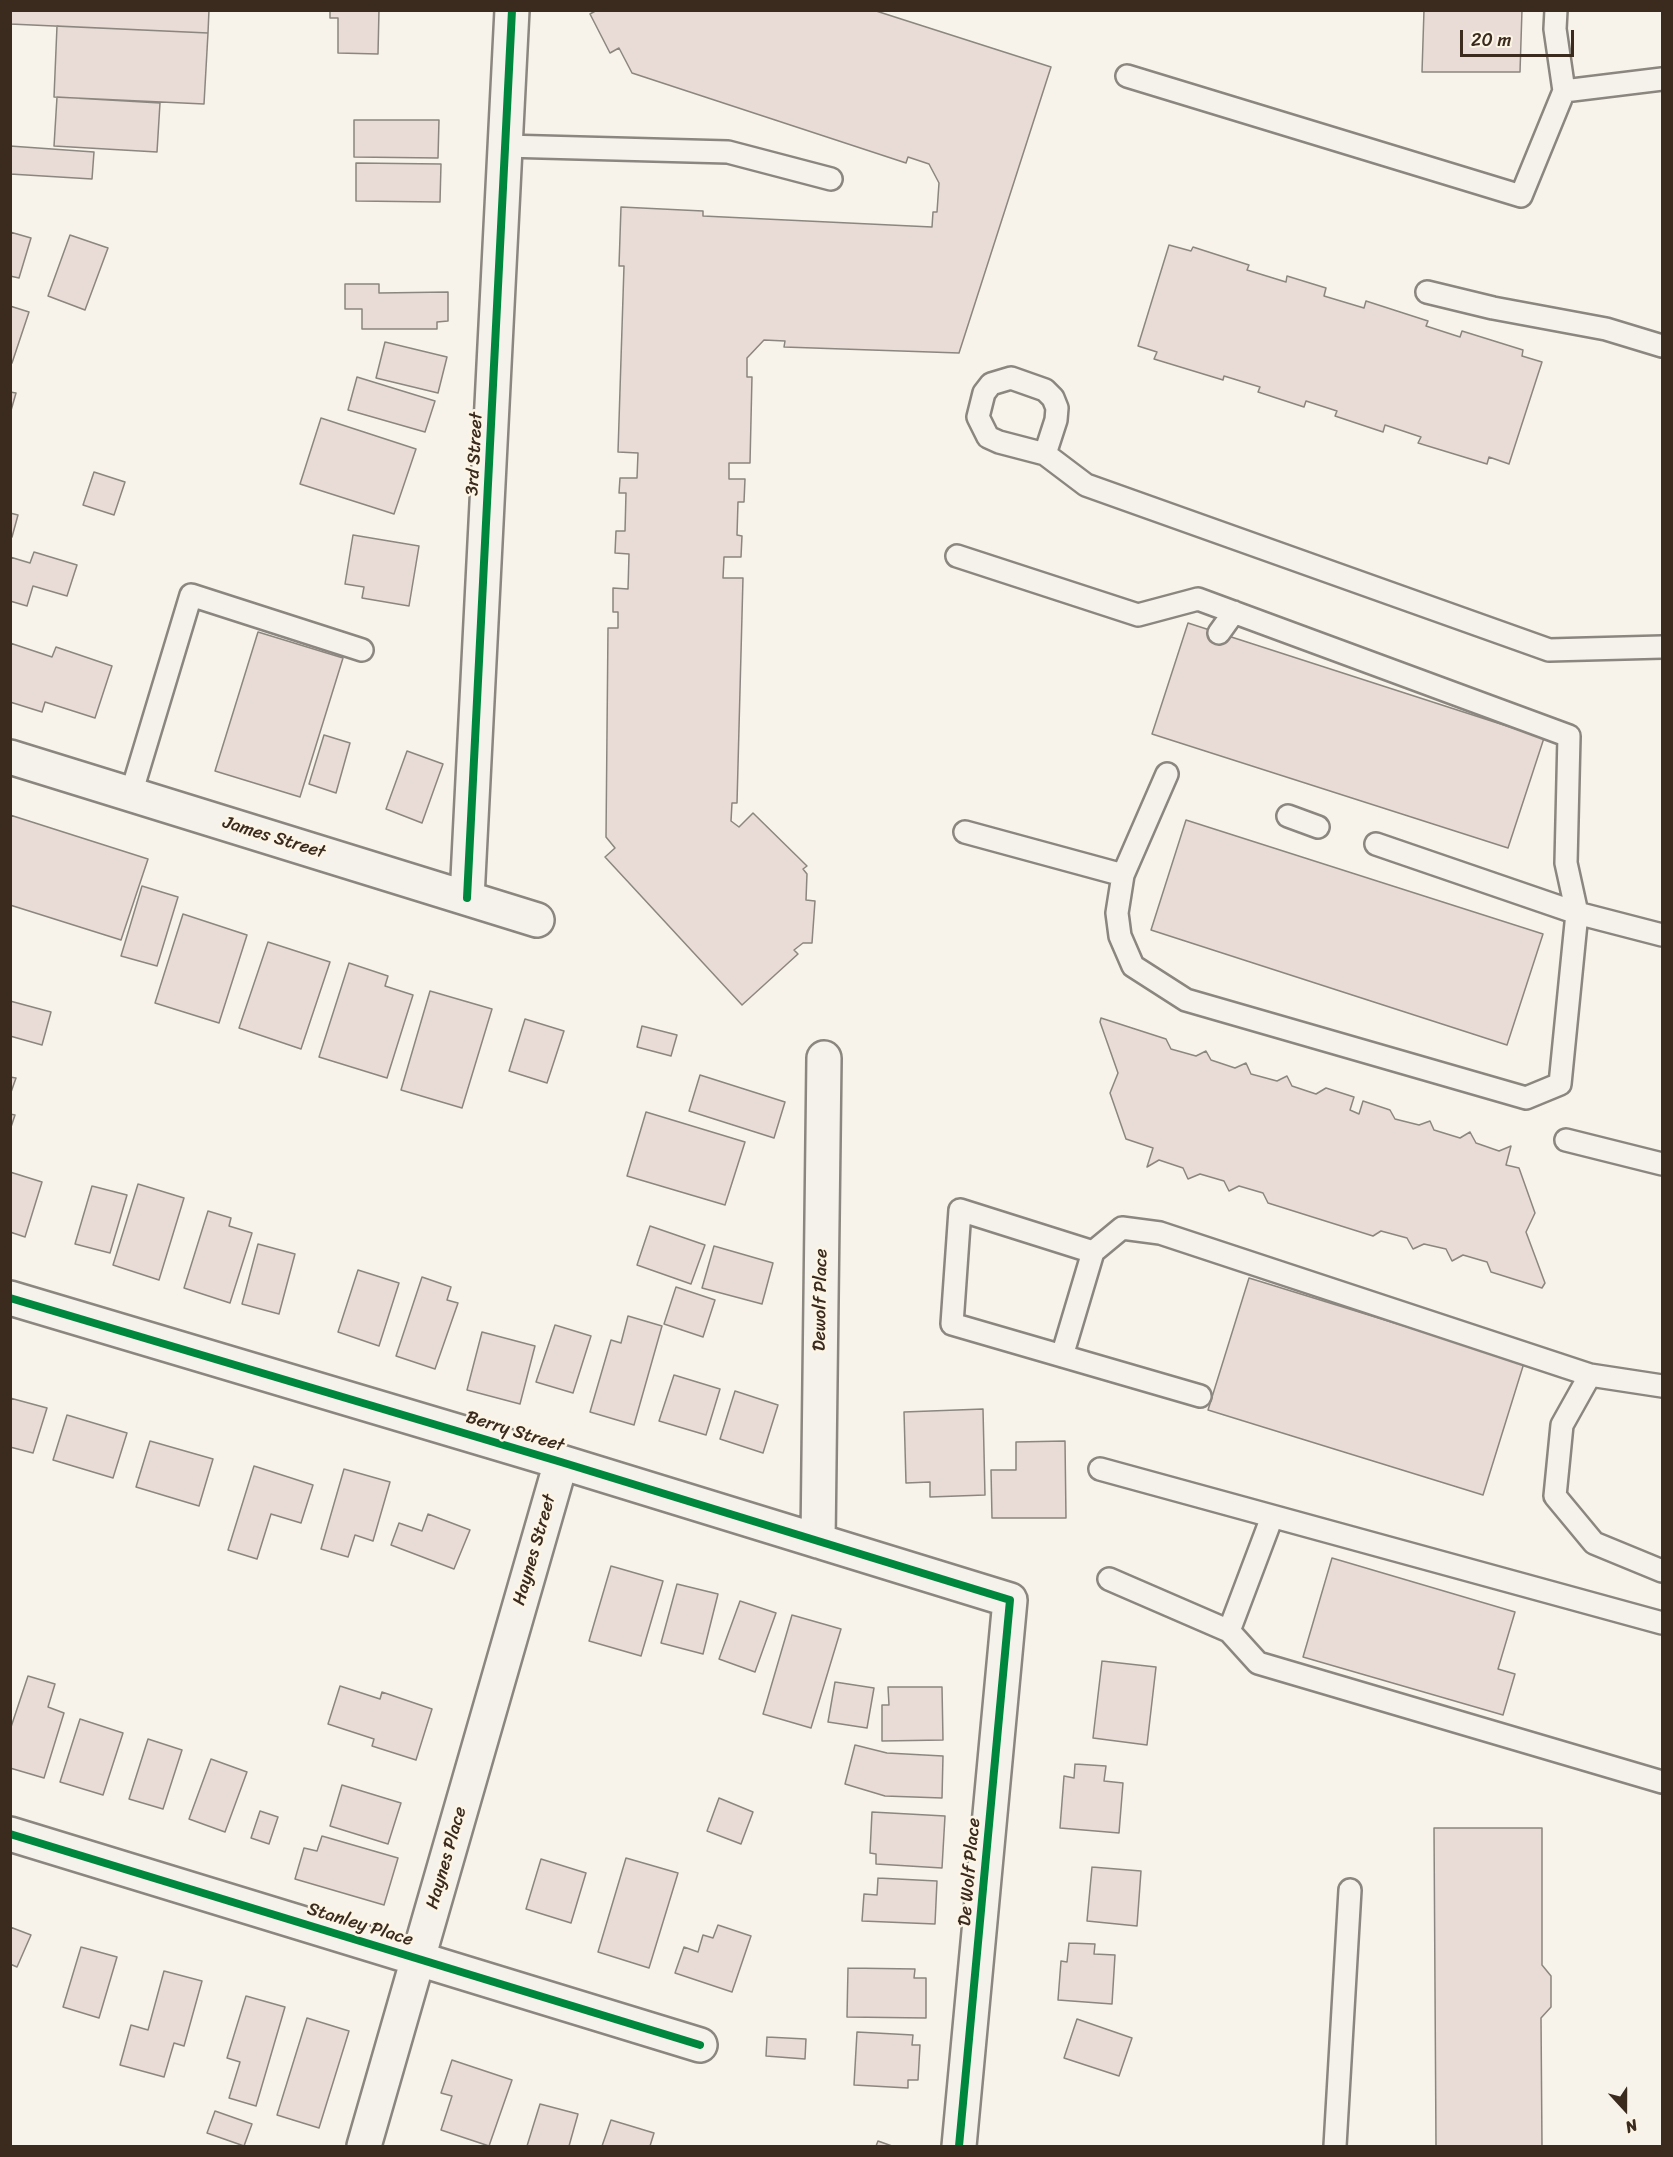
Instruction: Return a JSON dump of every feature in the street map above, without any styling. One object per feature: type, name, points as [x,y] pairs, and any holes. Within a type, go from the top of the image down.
[{"type":"street","name":"3rd Street","points":[[467,898],[512,10]]},
{"type":"street","name":"James Street","points":[[10,757],[537,920]]},
{"type":"street","name":"Dewolf Place","points":[[818,1541],[824,1058]]},
{"type":"street","name":"Berry Street","points":[[10,1298],[561,1462],[1010,1600]]},
{"type":"street","name":"Haynes Street","points":[[510,1638],[561,1462]]},
{"type":"street","name":"De Wolf Place","points":[[959,2146],[1010,1600]]},
{"type":"street","name":"Haynes Place","points":[[364,2146],[510,1638]]},
{"type":"street","name":"Stanley Place","points":[[10,1834],[700,2045]]},
{"type":"lane","points":[[1127,76],[1521,196],[1564,91],[1555,29],[1556,10]]},
{"type":"lane","points":[[1564,91],[1662,79]]},
{"type":"lane","points":[[505,146],[728,152],[831,179]]},
{"type":"lane","points":[[1427,292],[1494,308],[1606,329],[1662,346]]},
{"type":"lane","points":[[1046,454],[1086,485],[1549,650],[1662,648]]},
{"type":"lane","points":[[957,556],[1138,615],[1198,599],[1569,736],[1566,863],[1577,913],[1560,1084],[1526,1098],[1186,1000],[1133,966],[1120,936],[1116,913],[1123,876],[1167,774]]},
{"type":"lane","points":[[132,794],[190,595],[362,650]]},
{"type":"lane","points":[[1219,633],[1234,612]]},
{"type":"lane","points":[[1288,816],[1318,827]]},
{"type":"lane","points":[[965,832],[1123,876]]},
{"type":"lane","points":[[1376,844],[1577,913],[1662,934]]},
{"type":"lane","points":[[1566,1140],[1662,1164]]},
{"type":"lane","points":[[1093,1252],[960,1210],[952,1324],[1200,1396]]},
{"type":"lane","points":[[1062,1356],[1093,1252],[1122,1228],[1160,1233],[1590,1375],[1662,1386]]},
{"type":"lane","points":[[1590,1375],[1562,1425],[1555,1496],[1594,1543],[1662,1572]]},
{"type":"lane","points":[[1100,1469],[1662,1623]]},
{"type":"lane","points":[[1229,1631],[1272,1517]]},
{"type":"lane","points":[[1109,1579],[1229,1631],[1258,1663],[1662,1782]]},
{"type":"lane","points":[[1335,2146],[1350,1890]]},
{"type":"building","points":[[10,10],[209,10],[208,33],[10,24]]},
{"type":"building","points":[[330,10],[379,10],[378,54],[338,53],[338,18],[330,18]]},
{"type":"building","points":[[597,10],[873,10],[1051,67],[959,353],[784,347],[785,341],[764,340],[747,358],[747,377],[752,377],[750,463],[729,463],[729,479],[745,479],[744,502],[738,502],[737,535],[742,536],[741,557],[724,557],[723,578],[743,578],[737,803],[732,803],[731,821],[739,827],[753,813],[807,866],[803,869],[807,874],[806,900],[815,901],[812,943],[803,943],[794,950],[798,954],[742,1005],[605,857],[615,848],[606,837],[608,628],[618,628],[618,612],[613,612],[613,588],[628,589],[629,554],[615,553],[616,531],[625,531],[626,493],[619,493],[620,478],[637,478],[638,453],[618,452],[624,266],[619,266],[621,207],[703,211],[703,216],[932,227],[933,212],[937,212],[939,183],[929,164],[908,157],[906,163],[632,73],[619,48],[610,53],[590,14]]},
{"type":"building","points":[[1424,10],[1522,10],[1520,72],[1422,72]]},
{"type":"building","points":[[57,26],[208,33],[204,104],[54,97]]},
{"type":"building","points":[[57,97],[160,103],[157,152],[54,146]]},
{"type":"building","points":[[354,120],[439,120],[438,158],[354,157]]},
{"type":"building","points":[[10,146],[94,152],[92,179],[10,174]]},
{"type":"building","points":[[356,163],[441,164],[440,202],[356,201]]},
{"type":"building","points":[[10,232],[31,238],[19,278],[10,276]]},
{"type":"building","points":[[70,235],[108,248],[85,310],[48,296]]},
{"type":"building","points":[[1169,245],[1191,251],[1193,247],[1249,265],[1247,270],[1286,282],[1287,276],[1326,288],[1324,296],[1364,308],[1366,301],[1428,321],[1426,326],[1460,337],[1462,331],[1523,350],[1522,356],[1542,362],[1509,464],[1489,457],[1487,464],[1418,443],[1421,437],[1385,425],[1383,432],[1335,416],[1337,411],[1306,401],[1304,407],[1258,392],[1260,387],[1224,376],[1223,380],[1154,359],[1157,352],[1138,346]]},
{"type":"building","points":[[345,284],[379,284],[379,293],[448,292],[448,321],[437,322],[437,329],[362,329],[362,309],[345,309]]},
{"type":"building","points":[[10,306],[29,312],[12,363],[10,363]]},
{"type":"building","points":[[385,342],[447,357],[438,393],[376,378]]},
{"type":"building","points":[[357,377],[435,401],[425,432],[348,410]]},
{"type":"building","points":[[10,392],[16,393],[10,414]]},
{"type":"building","points":[[321,418],[416,449],[394,514],[300,484]]},
{"type":"building","points":[[94,472],[125,482],[114,515],[83,505]]},
{"type":"building","points":[[10,513],[18,515],[12,537],[10,537]]},
{"type":"building","points":[[353,535],[419,546],[409,606],[362,598],[364,587],[345,584]]},
{"type":"building","points":[[34,552],[77,565],[67,596],[33,586],[27,606],[10,601],[10,557],[30,563]]},
{"type":"building","points":[[1188,623],[1544,738],[1508,848],[1152,734]]},
{"type":"building","points":[[258,632],[343,658],[300,797],[215,771]]},
{"type":"building","points":[[10,643],[52,657],[56,647],[112,666],[95,718],[45,702],[42,712],[10,702]]},
{"type":"building","points":[[324,735],[350,743],[336,793],[309,784]]},
{"type":"building","points":[[407,751],[443,764],[422,823],[386,809]]},
{"type":"building","points":[[10,815],[148,859],[121,940],[10,905]]},
{"type":"building","points":[[1186,820],[1543,934],[1507,1045],[1151,930]]},
{"type":"building","points":[[142,886],[178,897],[157,966],[121,956]]},
{"type":"building","points":[[183,914],[247,935],[219,1023],[155,1003]]},
{"type":"building","points":[[268,942],[330,962],[301,1049],[239,1028]]},
{"type":"building","points":[[349,963],[388,976],[385,986],[413,995],[387,1078],[319,1057]]},
{"type":"building","points":[[430,991],[492,1009],[462,1108],[401,1090]]},
{"type":"building","points":[[10,1001],[51,1012],[42,1045],[10,1036]]},
{"type":"building","points":[[1101,1018],[1166,1039],[1171,1049],[1196,1056],[1206,1051],[1211,1060],[1235,1068],[1246,1063],[1251,1074],[1277,1081],[1287,1076],[1292,1086],[1316,1094],[1326,1088],[1354,1097],[1350,1110],[1359,1114],[1363,1101],[1390,1110],[1395,1119],[1419,1125],[1430,1121],[1434,1130],[1460,1138],[1470,1132],[1476,1143],[1499,1151],[1511,1146],[1506,1165],[1519,1168],[1535,1213],[1526,1232],[1545,1283],[1542,1288],[1491,1272],[1487,1262],[1463,1255],[1452,1261],[1446,1249],[1424,1244],[1413,1249],[1407,1238],[1381,1231],[1373,1236],[1268,1203],[1263,1193],[1239,1186],[1229,1191],[1224,1181],[1200,1174],[1188,1179],[1183,1168],[1159,1160],[1147,1167],[1153,1148],[1126,1139],[1110,1093],[1118,1073],[1100,1022]]},
{"type":"building","points":[[525,1019],[564,1031],[547,1083],[509,1071]]},
{"type":"building","points":[[642,1026],[677,1035],[671,1056],[637,1047]]},
{"type":"building","points":[[700,1075],[785,1102],[774,1138],[689,1111]]},
{"type":"building","points":[[10,1077],[16,1078],[10,1095]]},
{"type":"building","points":[[646,1112],[745,1142],[725,1205],[627,1176]]},
{"type":"building","points":[[10,1114],[15,1115],[10,1130]]},
{"type":"building","points":[[10,1172],[42,1182],[25,1237],[10,1232]]},
{"type":"building","points":[[138,1184],[184,1198],[159,1280],[113,1265]]},
{"type":"building","points":[[92,1186],[127,1195],[110,1253],[75,1244]]},
{"type":"building","points":[[208,1211],[231,1218],[229,1226],[252,1233],[230,1303],[184,1288]]},
{"type":"building","points":[[650,1226],[705,1245],[691,1284],[637,1265]]},
{"type":"building","points":[[258,1244],[295,1254],[279,1314],[242,1304]]},
{"type":"building","points":[[714,1246],[773,1263],[762,1304],[702,1288]]},
{"type":"building","points":[[358,1270],[399,1283],[379,1346],[338,1332]]},
{"type":"building","points":[[422,1277],[451,1287],[447,1300],[458,1303],[435,1369],[396,1356]]},
{"type":"building","points":[[1249,1278],[1524,1363],[1483,1495],[1208,1410]]},
{"type":"building","points":[[676,1287],[715,1300],[703,1337],[664,1324]]},
{"type":"building","points":[[628,1316],[662,1326],[634,1425],[590,1412],[611,1340],[621,1343]]},
{"type":"building","points":[[555,1325],[591,1336],[573,1393],[536,1382]]},
{"type":"building","points":[[482,1332],[535,1346],[520,1404],[467,1390]]},
{"type":"building","points":[[674,1375],[720,1389],[706,1435],[659,1421]]},
{"type":"building","points":[[735,1391],[778,1405],[763,1453],[720,1439]]},
{"type":"building","points":[[10,1398],[47,1408],[33,1453],[10,1447]]},
{"type":"building","points":[[983,1409],[985,1495],[930,1497],[930,1482],[906,1483],[904,1412]]},
{"type":"building","points":[[67,1415],[127,1433],[113,1478],[53,1460]]},
{"type":"building","points":[[150,1441],[213,1459],[199,1506],[136,1487]]},
{"type":"building","points":[[1065,1441],[1066,1518],[992,1518],[991,1470],[1016,1470],[1016,1442]]},
{"type":"building","points":[[254,1466],[313,1485],[301,1523],[271,1514],[257,1559],[228,1550]]},
{"type":"building","points":[[344,1469],[390,1482],[373,1541],[355,1535],[348,1557],[321,1549]]},
{"type":"building","points":[[428,1514],[470,1530],[454,1569],[391,1545],[399,1523],[422,1531]]},
{"type":"building","points":[[1332,1558],[1515,1612],[1498,1669],[1515,1674],[1503,1715],[1303,1657]]},
{"type":"building","points":[[611,1566],[663,1581],[641,1656],[589,1641]]},
{"type":"building","points":[[677,1584],[718,1594],[703,1654],[661,1643]]},
{"type":"building","points":[[740,1601],[776,1613],[755,1672],[719,1659]]},
{"type":"building","points":[[792,1615],[841,1629],[811,1728],[763,1714]]},
{"type":"building","points":[[1102,1661],[1156,1667],[1147,1745],[1093,1738]]},
{"type":"building","points":[[28,1676],[55,1684],[48,1707],[64,1713],[44,1778],[10,1768],[10,1730]]},
{"type":"building","points":[[835,1682],[874,1688],[867,1728],[828,1722]]},
{"type":"building","points":[[340,1686],[380,1699],[382,1692],[432,1709],[416,1760],[372,1746],[374,1739],[328,1724]]},
{"type":"building","points":[[888,1687],[942,1687],[943,1740],[882,1741],[882,1705],[889,1705]]},
{"type":"building","points":[[80,1719],[123,1733],[103,1795],[60,1782]]},
{"type":"building","points":[[148,1739],[182,1750],[163,1809],[129,1799]]},
{"type":"building","points":[[855,1745],[887,1753],[943,1756],[942,1798],[885,1796],[845,1784]]},
{"type":"building","points":[[211,1759],[247,1772],[225,1832],[189,1819]]},
{"type":"building","points":[[1075,1764],[1106,1766],[1104,1781],[1123,1783],[1119,1833],[1060,1828],[1064,1776],[1074,1778]]},
{"type":"building","points":[[342,1785],[401,1803],[388,1844],[330,1826]]},
{"type":"building","points":[[719,1798],[753,1812],[741,1844],[707,1831]]},
{"type":"building","points":[[260,1811],[278,1817],[269,1844],[251,1838]]},
{"type":"building","points":[[872,1812],[945,1816],[942,1868],[876,1864],[876,1854],[870,1853]]},
{"type":"building","points":[[1434,1828],[1542,1828],[1542,1965],[1551,1976],[1551,2007],[1541,2018],[1542,2146],[1436,2146]]},
{"type":"building","points":[[322,1836],[398,1858],[384,1905],[295,1879],[304,1848],[317,1851]]},
{"type":"building","points":[[626,1858],[678,1873],[649,1968],[598,1952]]},
{"type":"building","points":[[541,1859],[586,1873],[571,1923],[526,1909]]},
{"type":"building","points":[[1092,1867],[1141,1871],[1137,1926],[1087,1921]]},
{"type":"building","points":[[878,1878],[937,1881],[935,1924],[862,1921],[864,1894],[877,1895]]},
{"type":"building","points":[[718,1925],[751,1936],[732,1992],[675,1973],[684,1947],[698,1952],[703,1935],[713,1938]]},
{"type":"building","points":[[10,1927],[31,1935],[17,1967],[10,1964]]},
{"type":"building","points":[[1069,1943],[1095,1944],[1094,1954],[1115,1955],[1112,2004],[1058,2000],[1061,1961],[1067,1962]]},
{"type":"building","points":[[81,1947],[117,1957],[99,2018],[63,2007]]},
{"type":"building","points":[[848,1968],[915,1969],[914,1978],[926,1978],[926,2018],[847,2017]]},
{"type":"building","points":[[164,1971],[202,1981],[184,2046],[174,2043],[164,2077],[120,2065],[131,2025],[148,2030]]},
{"type":"building","points":[[246,1996],[285,2007],[256,2106],[229,2098],[240,2062],[227,2058]]},
{"type":"building","points":[[307,2018],[349,2031],[319,2128],[277,2115]]},
{"type":"building","points":[[1077,2019],[1132,2038],[1119,2076],[1064,2058]]},
{"type":"building","points":[[857,2032],[913,2035],[912,2045],[920,2045],[918,2080],[908,2080],[908,2088],[854,2085]]},
{"type":"building","points":[[767,2037],[806,2039],[805,2059],[766,2056]]},
{"type":"building","points":[[452,2060],[512,2080],[489,2146],[441,2130],[452,2096],[441,2093]]},
{"type":"building","points":[[540,2104],[578,2114],[569,2146],[527,2146]]},
{"type":"building","points":[[215,2111],[252,2124],[244,2146],[207,2133]]},
{"type":"building","points":[[611,2120],[654,2133],[650,2146],[602,2146]]},
{"type":"building","points":[[878,2141],[892,2146],[876,2146]]},
{"type":"cycle path","points":[[467,898],[512,10]]},
{"type":"cycle path","points":[[10,1298],[561,1462],[1010,1600],[959,2146]]},
{"type":"cycle path","points":[[10,1834],[700,2045]]}]
